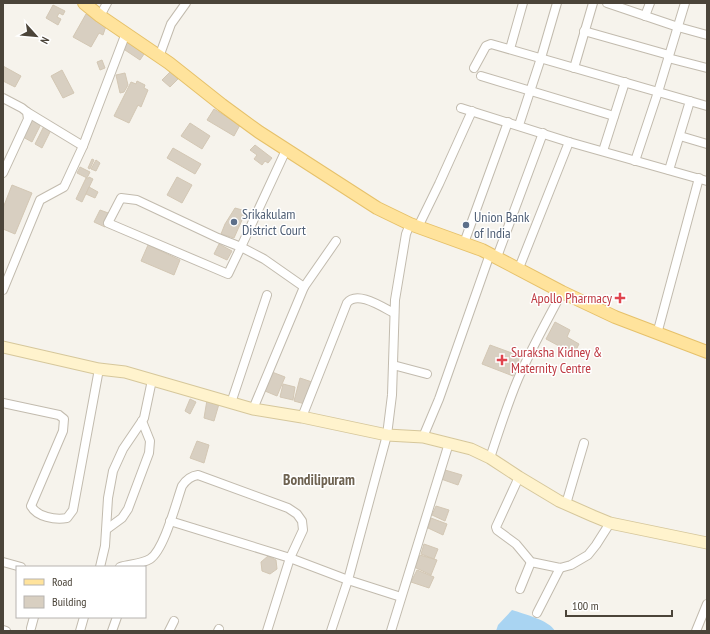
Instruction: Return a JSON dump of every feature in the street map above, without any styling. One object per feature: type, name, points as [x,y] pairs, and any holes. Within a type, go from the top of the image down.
[{"type":"main road","points":[[84,3],[100,16],[159,57],[228,110],[286,150],[377,208],[414,225],[464,243],[493,256],[519,268],[562,292],[615,317],[707,352]]},
{"type":"street","points":[[100,16],[107,3]]},
{"type":"street","points":[[159,57],[171,24],[186,3]]},
{"type":"street","points":[[510,49],[523,3]]},
{"type":"street","points":[[519,125],[542,58],[557,3]]},
{"type":"street","points":[[574,68],[593,3]]},
{"type":"street","points":[[645,16],[650,3]]},
{"type":"street","points":[[636,161],[685,3]]},
{"type":"street","points":[[612,4],[678,27],[707,35]]},
{"type":"street","points":[[584,31],[707,68]]},
{"type":"street","points":[[3,290],[40,200],[64,187],[83,146],[126,33]]},
{"type":"street","points":[[474,68],[484,49],[488,45],[496,45],[707,106]]},
{"type":"street","points":[[481,76],[530,92],[614,116]]},
{"type":"street","points":[[603,151],[625,82]]},
{"type":"street","points":[[3,98],[22,108],[83,146]]},
{"type":"street","points":[[669,170],[690,101]]},
{"type":"street","points":[[461,108],[519,125],[569,142],[703,179],[657,334]]},
{"type":"street","points":[[331,631],[348,580],[387,434],[392,395],[394,300],[404,248],[414,225],[439,184],[472,111]]},
{"type":"street","points":[[3,173],[5,162],[28,119],[27,112]]},
{"type":"street","points":[[464,243],[508,122]]},
{"type":"street","points":[[423,437],[439,399],[493,256],[544,134]]},
{"type":"street","points":[[680,136],[707,144]]},
{"type":"street","points":[[519,268],[569,142]]},
{"type":"street","points":[[286,150],[241,247],[228,274],[108,223],[120,198],[137,200],[218,238],[241,247],[264,259],[304,287]]},
{"type":"street","points":[[253,409],[304,287],[336,241]]},
{"type":"street","points":[[490,458],[517,380],[533,346],[562,292]]},
{"type":"street","points":[[231,403],[267,295]]},
{"type":"street","points":[[302,417],[350,299],[357,297],[394,312]]},
{"type":"street","points":[[3,347],[99,369],[125,372],[253,409],[387,434],[423,437],[471,449],[490,458],[519,477],[566,504],[610,523],[707,543]]},
{"type":"street","points":[[393,365],[427,374]]},
{"type":"street","points":[[3,403],[59,415],[64,420],[63,431],[31,506],[33,511],[39,514],[59,519],[67,518],[73,510],[99,369]]},
{"type":"street","points":[[100,566],[105,546],[108,498],[113,471],[123,449],[142,421],[152,380]]},
{"type":"street","points":[[107,529],[122,518],[128,509],[149,453],[150,441],[142,421]]},
{"type":"street","points":[[391,631],[449,443]]},
{"type":"street","points":[[566,504],[584,443]]},
{"type":"street","points":[[124,566],[144,561],[151,558],[157,552],[165,539],[170,520],[185,481],[190,477],[198,475],[288,508],[297,514],[302,521],[303,530],[290,558],[269,630]]},
{"type":"street","points":[[519,477],[496,527],[497,530],[516,544],[531,562],[560,568],[571,566],[588,555],[610,523]]},
{"type":"street","points":[[170,520],[290,558],[348,580],[401,597]]},
{"type":"street","points":[[520,589],[531,562]]},
{"type":"street","points":[[3,563],[16,566]]},
{"type":"street","points":[[537,613],[560,568]]},
{"type":"street","points":[[696,631],[707,604]]},
{"type":"street","points":[[31,628],[34,618]]},
{"type":"street","points":[[80,631],[84,618]]},
{"type":"street","points":[[112,631],[117,618]]},
{"type":"street","points":[[169,631],[174,621]]},
{"type":"water","points":[[512,610],[542,621],[552,627],[555,631],[496,631],[498,625]]},
{"type":"building","points":[[53,5],[65,11],[63,15],[59,13],[57,17],[61,19],[58,25],[46,18]]},
{"type":"building","points":[[86,14],[106,26],[103,35],[99,33],[91,47],[73,37]]},
{"type":"building","points":[[129,38],[146,51],[140,60],[122,48]]},
{"type":"building","points":[[102,60],[105,68],[100,70],[97,62]]},
{"type":"building","points":[[3,66],[21,76],[15,87],[3,81]]},
{"type":"building","points":[[62,70],[74,93],[63,98],[51,76]]},
{"type":"building","points":[[170,72],[178,79],[170,87],[162,80]]},
{"type":"building","points":[[125,73],[128,85],[124,92],[120,93],[116,75]]},
{"type":"building","points":[[137,81],[145,85],[144,88],[148,90],[141,107],[138,105],[129,123],[114,116],[131,82],[136,84]]},
{"type":"building","points":[[214,109],[240,125],[234,136],[207,120]]},
{"type":"building","points":[[32,119],[41,124],[32,142],[23,137]]},
{"type":"building","points":[[190,123],[210,136],[202,149],[181,136]]},
{"type":"building","points":[[45,124],[52,128],[42,148],[35,144]]},
{"type":"building","points":[[255,145],[272,158],[268,163],[265,161],[262,165],[254,159],[257,155],[250,150]]},
{"type":"building","points":[[173,148],[201,164],[195,174],[167,158]]},
{"type":"building","points":[[92,159],[94,160],[90,169],[88,168]]},
{"type":"building","points":[[96,160],[100,163],[96,171],[91,169]]},
{"type":"building","points":[[80,167],[90,172],[87,178],[77,173]]},
{"type":"building","points":[[89,177],[93,179],[82,202],[76,199],[86,178],[88,179]]},
{"type":"building","points":[[177,177],[192,185],[182,203],[167,195]]},
{"type":"building","points":[[12,185],[32,193],[15,234],[3,229],[3,208]]},
{"type":"building","points":[[89,187],[98,192],[95,198],[86,194]]},
{"type":"building","name":"Srikakulam District Court","points":[[235,208],[246,211],[234,238],[221,234],[225,224]]},
{"type":"building","points":[[100,210],[111,214],[105,227],[94,222]]},
{"type":"building","points":[[219,244],[232,251],[227,260],[214,254]]},
{"type":"building","points":[[148,245],[180,260],[174,275],[141,261]]},
{"type":"building","points":[[555,322],[570,330],[567,337],[579,344],[574,354],[546,339]]},
{"type":"building","points":[[490,345],[520,356],[513,376],[482,364]]},
{"type":"building","points":[[272,372],[285,377],[277,396],[265,391]]},
{"type":"building","points":[[300,378],[312,382],[305,404],[294,401]]},
{"type":"building","points":[[283,384],[295,387],[293,400],[280,397]]},
{"type":"building","points":[[190,399],[196,402],[190,414],[185,411]]},
{"type":"building","points":[[207,400],[219,404],[214,421],[204,418]]},
{"type":"building","points":[[197,441],[209,445],[204,463],[190,458]]},
{"type":"building","points":[[445,470],[462,475],[458,485],[441,479]]},
{"type":"building","points":[[436,506],[449,510],[445,521],[432,515]]},
{"type":"building","points":[[431,518],[447,524],[443,535],[428,528]]},
{"type":"building","points":[[424,544],[438,549],[434,559],[421,554]]},
{"type":"building","points":[[420,555],[437,560],[431,575],[414,567]]},
{"type":"building","points":[[268,556],[276,560],[277,569],[270,574],[262,571],[261,562]]},
{"type":"building","points":[[417,570],[434,577],[429,588],[411,582]]},
{"type":"place","name":"Srikakulam District Court","points":[[234,222]]},
{"type":"place","name":"Union Bank of India","points":[[466,225]]},
{"type":"place","name":"Apollo Pharmacy","points":[[620,298]]},
{"type":"place","name":"Suraksha Kidney & Maternity Centre","points":[[502,360]]},
{"type":"district","name":"Bondilipuram","points":[[319,480]]}]
